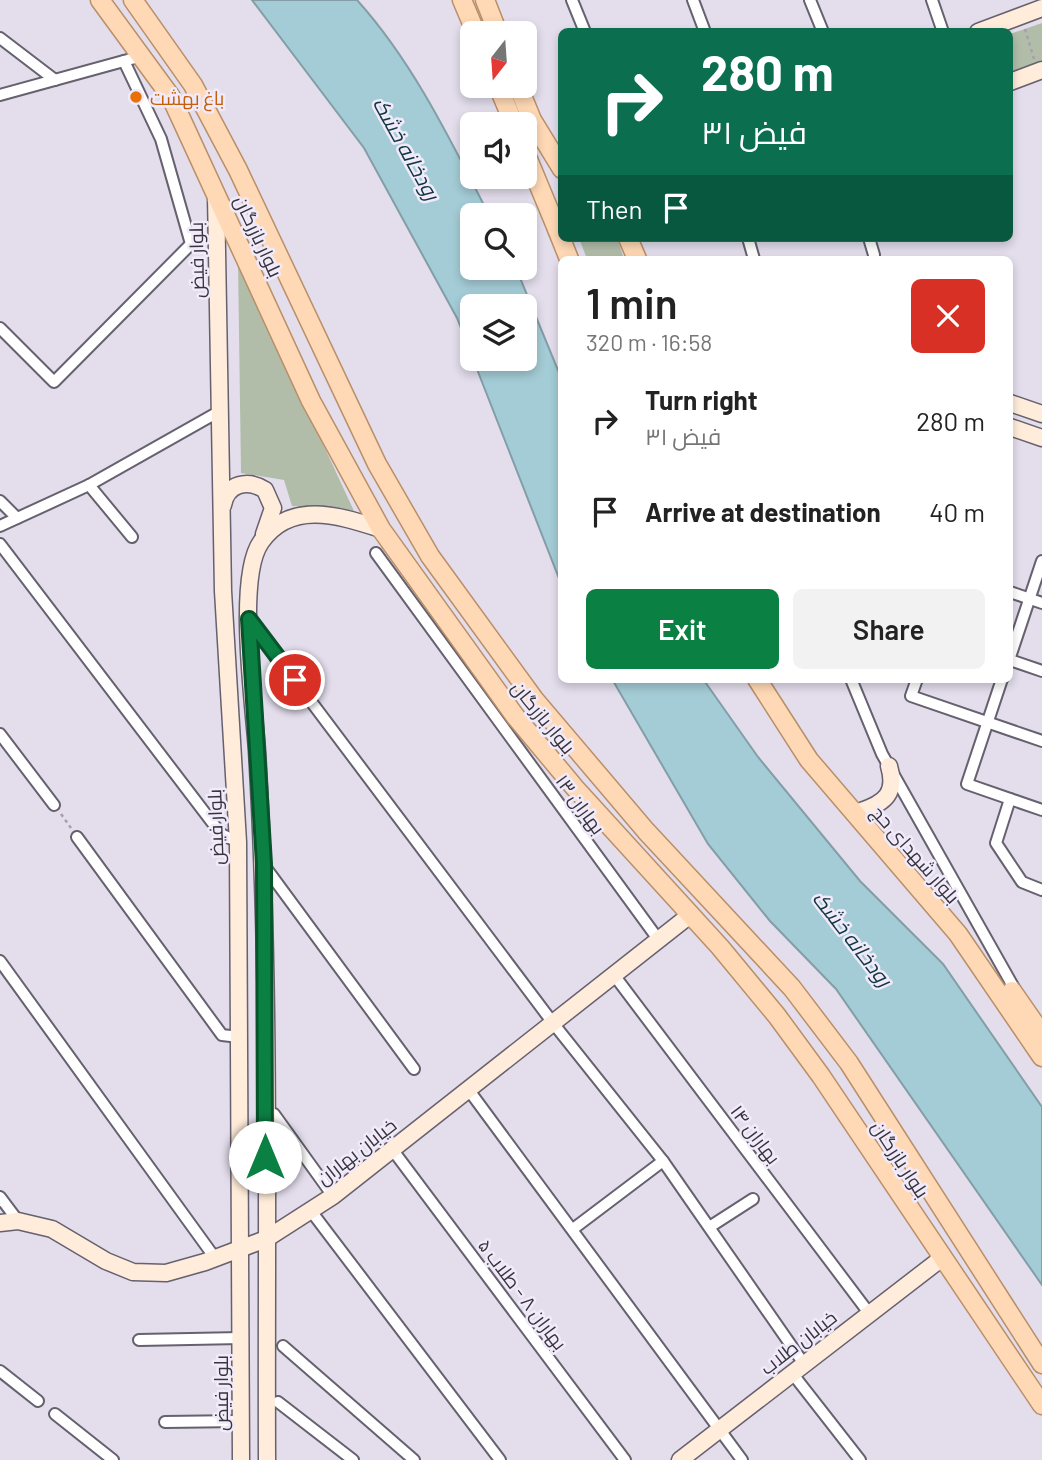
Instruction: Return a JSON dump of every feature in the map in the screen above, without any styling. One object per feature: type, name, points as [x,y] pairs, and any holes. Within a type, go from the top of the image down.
[{"type":"main road","name":"بلوار بازرگان","points":[[100,0],[170,97],[311,401],[382,528],[462,645],[575,788],[777,1016],[821,1076],[1042,1405]]},
{"type":"main road","name":"بلوار بازرگان","points":[[133,0],[194,85],[377,464],[430,556],[483,633],[534,699],[646,831],[792,988],[849,1063],[1042,1364]]},
{"type":"main road","points":[[463,0],[471,21]]},
{"type":"main road","points":[[487,1],[494,21]]},
{"type":"main road","points":[[523,98],[531,120],[558,163]]},
{"type":"main road","points":[[537,177],[558,221]]},
{"type":"main road","points":[[462,645],[483,633]]},
{"type":"main road","name":"بلوار شهدای حج","points":[[760,683],[809,760],[958,934],[1042,1057]]},
{"type":"main road","name":"بلوار شهدای حج","points":[[771,683],[823,764],[861,811],[968,930],[1042,1034]]},
{"type":"street","points":[[572,0],[583,28]]},
{"type":"street","points":[[693,0],[703,27]]},
{"type":"street","points":[[810,0],[820,28]]},
{"type":"street","points":[[932,0],[942,28]]},
{"type":"street","points":[[989,28],[1042,8]]},
{"type":"street","points":[[0,38],[55,80]]},
{"type":"street","points":[[0,95],[142,56]]},
{"type":"street","points":[[0,328],[54,382],[191,244],[161,139],[124,61]]},
{"type":"street","points":[[1013,81],[1040,71]]},
{"type":"street","name":"بلوار فیض","points":[[216,192],[223,591],[238,842],[241,1460]]},
{"type":"street","points":[[870,242],[874,256]]},
{"type":"street","points":[[1013,404],[1042,414]]},
{"type":"street","points":[[0,526],[89,485],[220,411]]},
{"type":"street","points":[[1013,428],[1042,438]]},
{"type":"street","points":[[222,509],[229,491],[237,485],[247,483],[265,490],[273,508],[251,563],[249,619],[264,864],[267,1460]]},
{"type":"street","points":[[89,485],[132,537]]},
{"type":"street","points":[[0,501],[17,518]]},
{"type":"street","points":[[260,543],[291,518],[311,513],[337,516],[382,528]]},
{"type":"street","points":[[0,544],[221,834],[238,842]]},
{"type":"street","name":"بهاران ۱۳","points":[[376,553],[658,939]]},
{"type":"street","points":[[1013,650],[1042,561]]},
{"type":"street","points":[[1013,594],[1042,603]]},
{"type":"street","points":[[249,619],[553,1023],[711,1226],[798,1369],[860,1460]]},
{"type":"street","points":[[1013,660],[1042,671]]},
{"type":"street","points":[[853,683],[889,766],[1031,1018]]},
{"type":"street","points":[[916,683],[911,696],[1042,741]]},
{"type":"street","points":[[1001,683],[967,784],[1042,810]]},
{"type":"street","points":[[0,734],[54,805]]},
{"type":"street","points":[[861,811],[880,805],[890,794],[893,780],[889,766]]},
{"type":"street","points":[[1010,799],[996,843],[1022,882],[1042,890]]},
{"type":"street","points":[[77,837],[222,1035],[239,1037]]},
{"type":"street","points":[[264,864],[414,1069]]},
{"type":"street","name":"خیابان بهاران","points":[[0,1223],[18,1222],[52,1229],[106,1261],[133,1272],[166,1273],[266,1239],[333,1196],[690,915]]},
{"type":"street","points":[[238,923],[264,923]]},
{"type":"street","points":[[0,961],[215,1258]]},
{"type":"street","name":"بهاران ۱۴","points":[[614,975],[869,1313]]},
{"type":"street","points":[[468,1089],[742,1460]]},
{"type":"street","points":[[274,1114],[333,1196]]},
{"type":"street","name":"بهاران ۸ - طلاب ۵","points":[[392,1149],[625,1460]]},
{"type":"street","points":[[573,1228],[663,1161]]},
{"type":"street","points":[[0,1197],[18,1222]]},
{"type":"street","points":[[711,1226],[753,1199]]},
{"type":"street","points":[[311,1211],[500,1460]]},
{"type":"street","name":"خیابان طلاب","points":[[680,1460],[942,1258]]},
{"type":"street","points":[[139,1340],[241,1338]]},
{"type":"street","points":[[283,1346],[414,1460]]},
{"type":"street","points":[[0,1371],[38,1401]]},
{"type":"street","points":[[278,1402],[353,1460]]},
{"type":"street","points":[[55,1414],[113,1460]]},
{"type":"street","points":[[165,1422],[241,1421]]},
{"type":"path","points":[[1021,16],[1040,71]]},
{"type":"path","points":[[54,805],[77,837]]},
{"type":"green space","points":[[1042,23],[1042,62],[1013,73],[1013,33]]},
{"type":"green space","points":[[581,242],[618,242],[623,256],[586,256]]},
{"type":"green space","points":[[238,261],[354,511],[292,506],[284,480],[241,473]]},
{"type":"water","name":"رودخانه خشک","points":[[252,0],[357,0],[396,49],[430,103],[460,159],[460,189],[476,189],[483,203],[460,203],[460,280],[521,280],[527,294],[460,294],[460,326],[364,148]]},
{"type":"water","points":[[537,319],[558,370],[558,576],[478,371],[537,371]]},
{"type":"water","name":"رودخانه خشک","points":[[614,683],[706,683],[758,757],[860,881],[943,964],[1042,1107],[1042,1285],[836,989],[770,921],[708,844]]},
{"type":"place","name":"باغ بهشت","points":[[136,97]]},
{"type":"route","points":[[265,1157],[264,864],[249,619],[295,680]]}]
